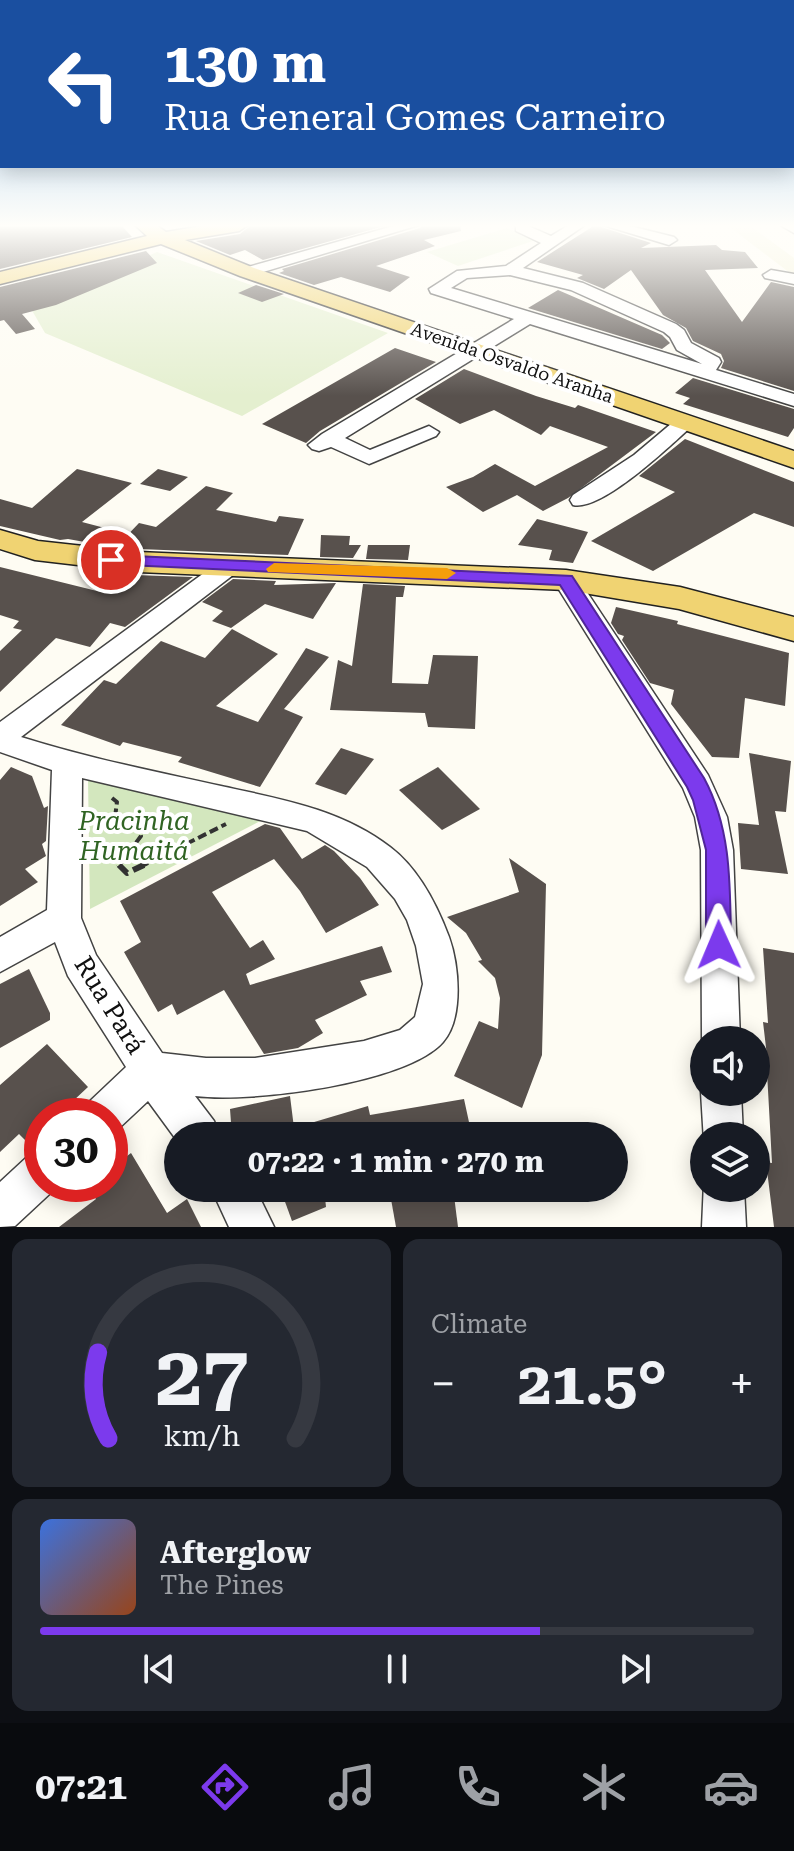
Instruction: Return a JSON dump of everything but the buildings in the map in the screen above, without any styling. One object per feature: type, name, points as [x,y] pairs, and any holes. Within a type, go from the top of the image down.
[{"type":"main road","name":"Avenida Osvaldo Aranha","points":[[277,282],[794,460]]},
{"type":"main road","points":[[0,539],[35,550],[84,558],[228,567],[566,580],[680,598],[794,629]]},
{"type":"street","points":[[449,282],[437,289],[794,400]]},
{"type":"street","points":[[558,282],[593,291],[670,328],[678,334],[683,346],[712,360],[705,373]]},
{"type":"street","points":[[383,405],[429,432],[369,458],[324,441],[383,405],[475,351],[528,318]]},
{"type":"street","points":[[581,500],[642,460],[685,422]]},
{"type":"street","points":[[0,739],[228,567]]},
{"type":"street","points":[[566,580],[697,784],[711,817],[717,850],[721,1026]]},
{"type":"street","points":[[0,739],[67,763],[315,820],[379,857],[407,889],[423,915],[434,946],[441,984],[432,1027],[411,1046],[364,1060],[255,1078],[206,1078],[151,1071],[122,1098]]},
{"type":"street","name":"Rua Pará","points":[[67,763],[64,918],[81,964],[151,1071],[189,1122]]},
{"type":"street","points":[[0,956],[64,918]]},
{"type":"street","points":[[0,1211],[24,1189]]},
{"type":"street","points":[[239,1202],[252,1227]]},
{"type":"street","points":[[723,1202],[724,1227]]},
{"type":"path","points":[[107,794],[117,802],[114,825],[125,830],[138,826],[141,836],[136,845],[121,856],[118,867],[127,873],[230,822],[219,819]]},
{"type":"green space","points":[[87,282],[243,282],[388,333],[242,416],[45,333],[30,307]]},
{"type":"green space","name":"Pracinha Humaitá","points":[[88,779],[264,819],[90,909]]},
{"type":"slow traffic","points":[[274,569],[447,573]]},
{"type":"route","points":[[111,560],[566,580],[697,784],[704,800],[711,817],[717,850],[719,945]]}]
